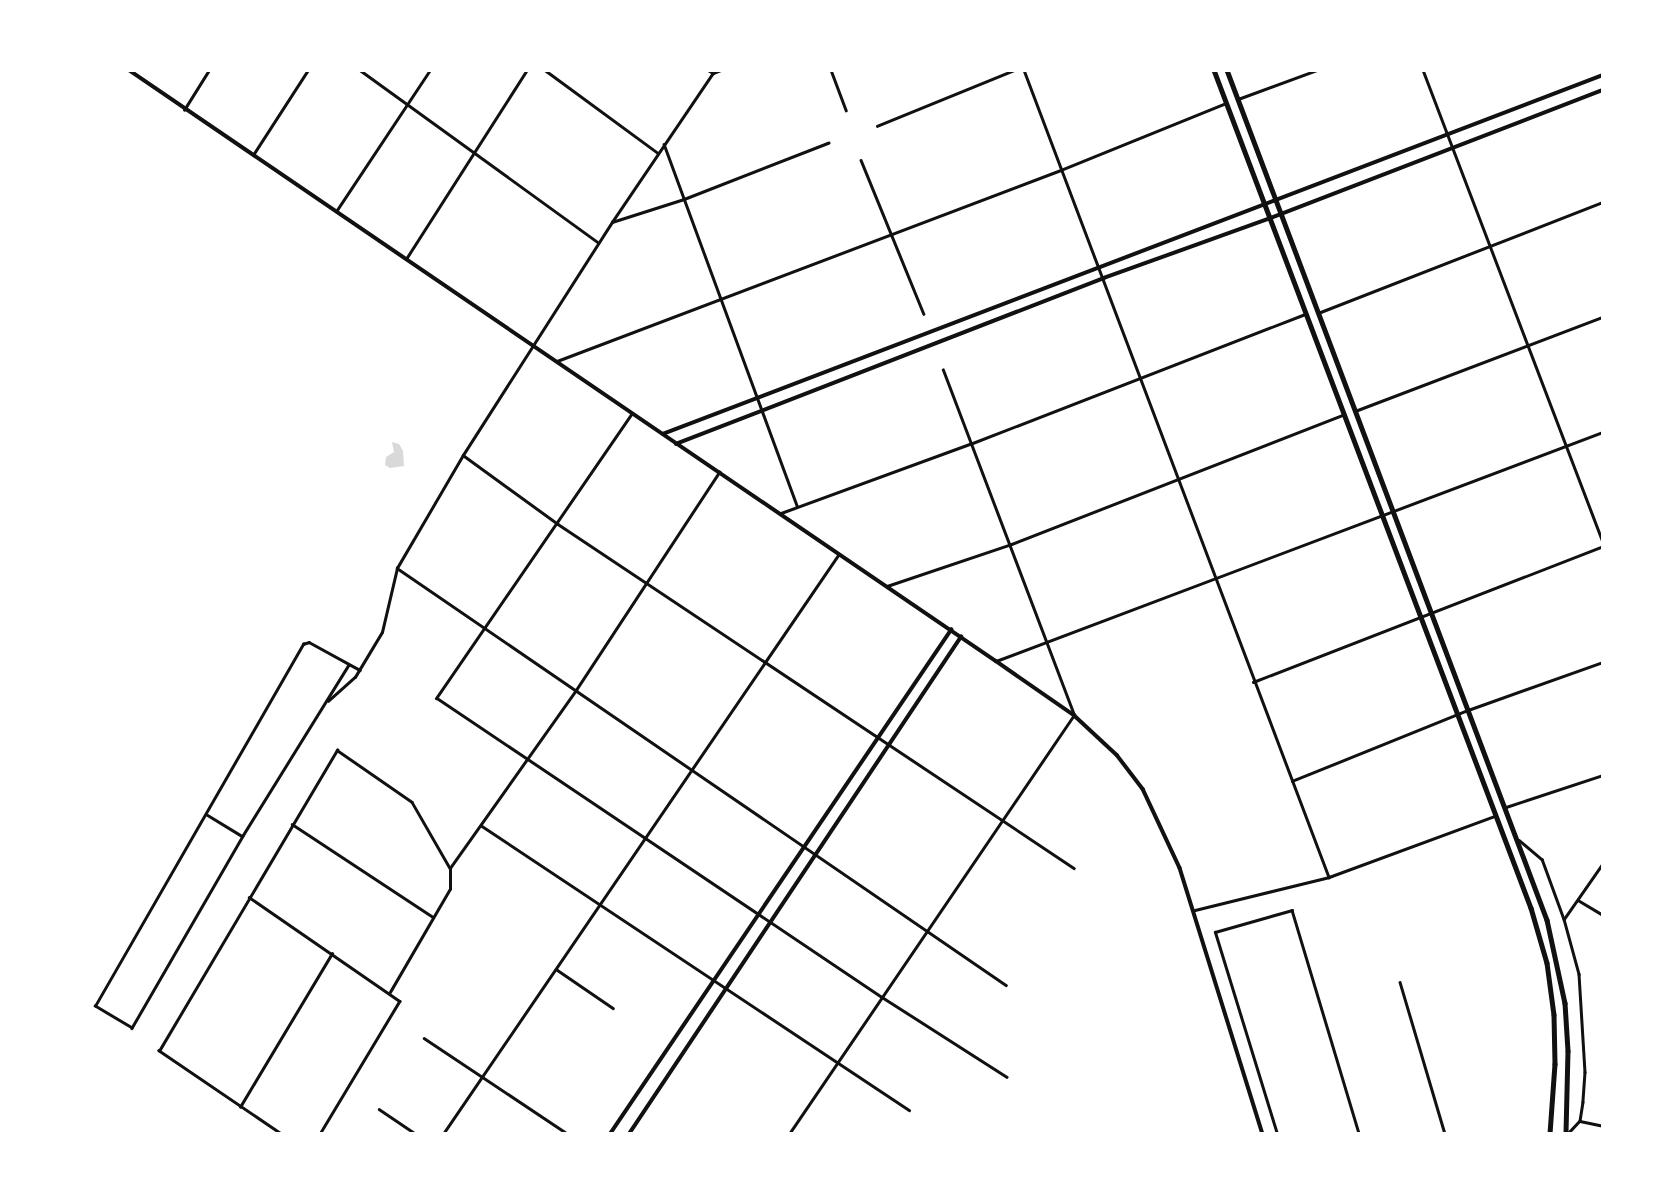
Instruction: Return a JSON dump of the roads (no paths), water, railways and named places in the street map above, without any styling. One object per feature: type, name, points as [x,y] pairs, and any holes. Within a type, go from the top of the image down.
[{"type":"main road","points":[[1214,70],[1531,908],[1547,963],[1555,1039],[1550,1134]]},
{"type":"main road","points":[[1227,70],[1548,920],[1565,1003],[1568,1051],[1567,1134]]},
{"type":"street","points":[[129,70],[184,110],[996,660],[1074,715],[1117,755],[1143,789],[1180,868],[1263,1134]]},
{"type":"street","points":[[184,110],[209,70]]},
{"type":"street","points":[[252,156],[308,70]]},
{"type":"street","points":[[360,70],[599,243]]},
{"type":"street","points":[[336,212],[430,70]]},
{"type":"street","points":[[406,259],[527,70]]},
{"type":"street","points":[[545,70],[658,153]]},
{"type":"street","points":[[708,70],[721,70]]},
{"type":"street","points":[[831,70],[846,110]]},
{"type":"street","points":[[877,126],[1014,70]]},
{"type":"street","points":[[1024,70],[1253,682],[1329,877]]},
{"type":"street","points":[[1238,99],[1317,70]]},
{"type":"street","points":[[1253,682],[1603,545],[1423,70]]},
{"type":"street","points":[[325,704],[360,670],[382,632],[397,568],[463,455],[612,222],[714,72]]},
{"type":"street","points":[[662,435],[1274,200],[1448,137],[1603,75]]},
{"type":"street","points":[[676,444],[1104,278],[1280,215],[1452,146],[1603,90]]},
{"type":"street","points":[[556,361],[1062,170],[1227,103]]},
{"type":"street","points":[[664,144],[797,507]]},
{"type":"street","points":[[612,222],[684,199],[828,144]]},
{"type":"street","points":[[861,160],[924,314]]},
{"type":"street","points":[[1318,313],[1603,202]]},
{"type":"street","points":[[781,513],[970,444],[1305,314]]},
{"type":"street","points":[[1355,411],[1603,317]]},
{"type":"street","points":[[943,370],[1074,715]]},
{"type":"street","points":[[632,414],[438,698],[882,997],[1007,1077]]},
{"type":"street","points":[[887,586],[1009,545],[1343,414]]},
{"type":"street","points":[[996,660],[1603,432]]},
{"type":"street","points":[[463,455],[558,524],[1074,868]]},
{"type":"street","points":[[390,992],[450,889],[450,868],[576,690],[719,472]]},
{"type":"street","points":[[443,1134],[839,554]]},
{"type":"street","points":[[397,568],[1006,985]]},
{"type":"street","points":[[610,1134],[951,630]]},
{"type":"street","points":[[629,1134],[961,637]]},
{"type":"street","points":[[349,664],[243,836],[132,1028],[95,1006],[303,644],[309,642],[360,670]]},
{"type":"street","points":[[1292,781],[1468,710],[1603,662]]},
{"type":"street","points":[[789,1134],[1074,715]]},
{"type":"street","points":[[281,1134],[159,1051],[337,750],[412,802],[442,859],[450,868]]},
{"type":"street","points":[[1506,807],[1603,775]]},
{"type":"street","points":[[206,814],[243,836]]},
{"type":"street","points":[[1195,910],[1329,877],[1495,816]]},
{"type":"street","points":[[292,824],[434,917]]},
{"type":"street","points":[[482,826],[909,1110]]},
{"type":"street","points":[[1519,840],[1542,859],[1564,919],[1579,974],[1585,1072],[1580,1121],[1567,1134]]},
{"type":"street","points":[[1564,919],[1603,863]]},
{"type":"street","points":[[249,897],[398,999],[399,1004],[320,1134]]},
{"type":"street","points":[[1578,900],[1603,915]]},
{"type":"street","points":[[1277,1134],[1215,932],[1292,910],[1359,1134]]},
{"type":"street","points":[[240,1107],[332,953]]},
{"type":"street","points":[[556,969],[613,1008]]},
{"type":"street","points":[[1400,982],[1445,1134]]},
{"type":"street","points":[[424,1038],[568,1134]]},
{"type":"street","points":[[379,1109],[416,1134]]},
{"type":"street","points":[[1580,1121],[1603,1126]]},
{"type":"street","points":[[558,1134],[561,1129]]}]
